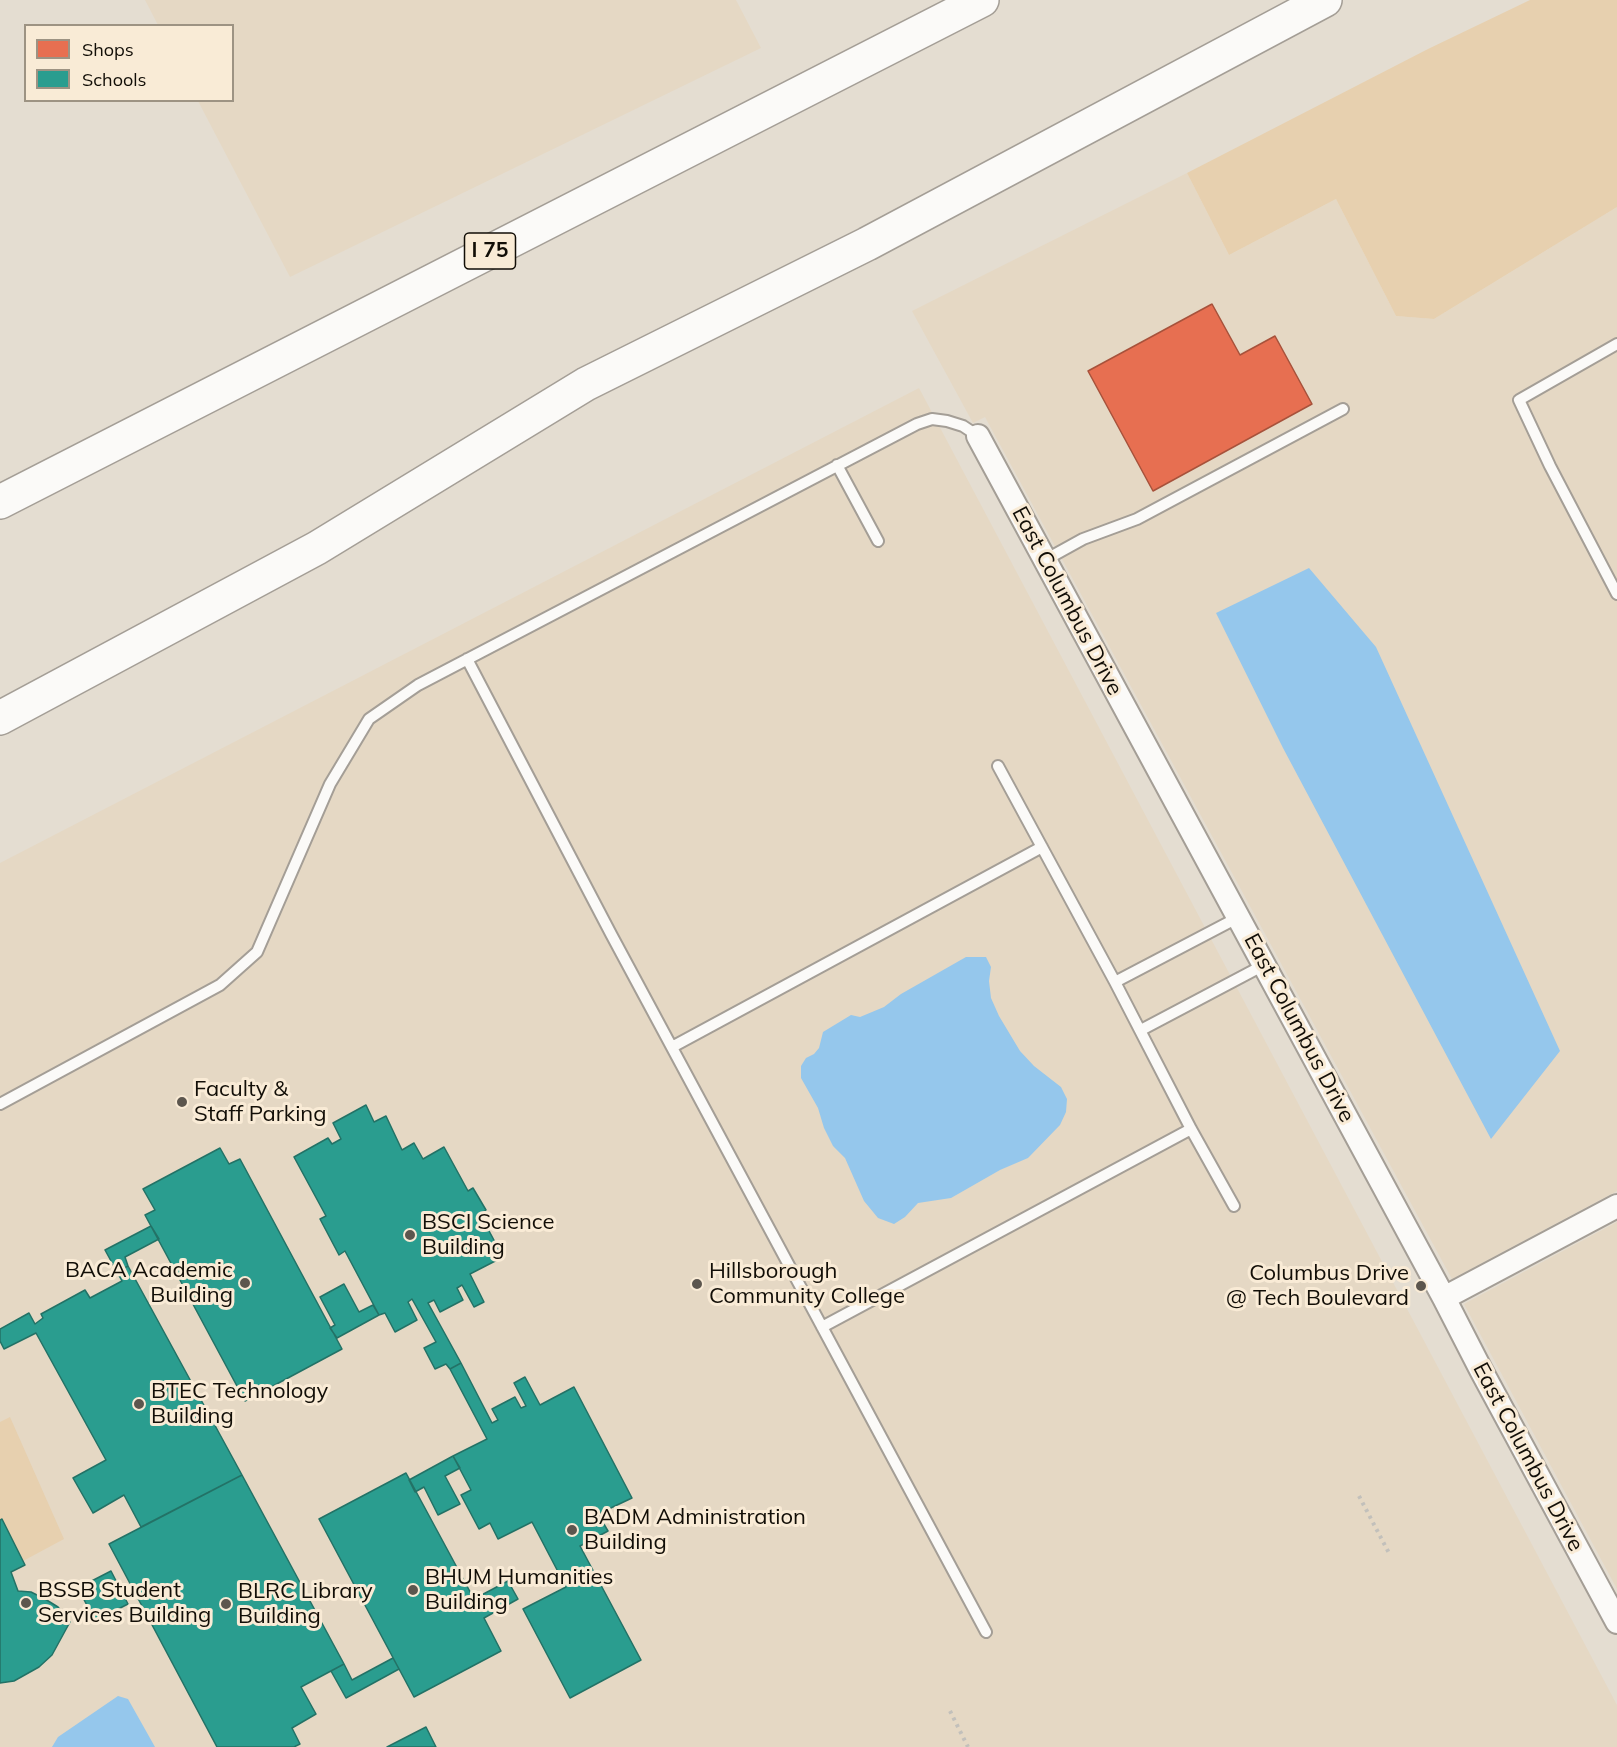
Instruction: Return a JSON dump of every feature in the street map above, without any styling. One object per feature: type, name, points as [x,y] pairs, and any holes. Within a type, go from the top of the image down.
[{"type":"highway","name":"I 75","points":[[0,502],[982,0]]},
{"type":"highway","points":[[0,718],[317,548],[586,384],[867,244],[1325,0]]},
{"type":"street","name":"East Columbus Drive","points":[[978,436],[1617,1622]]},
{"type":"street","points":[[1444,1298],[1617,1206]]},
{"type":"lane","points":[[1617,344],[1519,400],[1550,466],[1617,594]]},
{"type":"lane","points":[[1044,560],[1083,539],[1137,519],[1343,409]]},
{"type":"lane","points":[[0,1104],[220,985],[257,952],[330,784],[369,719],[418,685],[917,424],[932,419],[947,421],[963,426],[978,436]]},
{"type":"lane","points":[[837,465],[878,541]]},
{"type":"lane","points":[[467,659],[986,1632]]},
{"type":"lane","points":[[998,766],[1234,1206]]},
{"type":"lane","points":[[672,1047],[1042,847]]},
{"type":"lane","points":[[1115,982],[1239,917]]},
{"type":"lane","points":[[1141,1030],[1264,965]]},
{"type":"lane","points":[[822,1327],[1191,1129]]},
{"type":"path","points":[[1359,1496],[1390,1555]]},
{"type":"path","points":[[950,1710],[968,1747]]},
{"type":"shaded area","points":[[145,0],[736,0],[761,48],[290,277],[199,102],[234,102],[234,24],[157,24]]},
{"type":"shaded area","points":[[1530,0],[1617,0],[1617,207],[1434,319],[1396,316],[1336,199],[1229,255],[1187,173],[1428,49]]},
{"type":"shaded area","points":[[1187,173],[1229,255],[1336,199],[1396,316],[1434,319],[1617,207],[1617,1191],[1452,1279],[985,417],[973,423],[912,311]]},
{"type":"shaded area","name":"Hillsborough Community College","points":[[919,388],[1617,1705],[1617,1747],[0,1747],[0,863]]},
{"type":"shaded area","points":[[1617,1222],[1617,1589],[1464,1304]]},
{"type":"shaded area","points":[[10,1417],[64,1539],[23,1561],[0,1519],[0,1422]]},
{"type":"water","points":[[1309,568],[1376,647],[1560,1051],[1491,1139],[1283,748],[1216,613]]},
{"type":"water","points":[[966,957],[986,957],[991,967],[989,981],[991,998],[999,1016],[1020,1051],[1034,1066],[1061,1087],[1067,1099],[1066,1112],[1060,1125],[1028,1158],[1000,1170],[951,1198],[918,1203],[905,1217],[894,1224],[878,1218],[864,1201],[845,1158],[833,1146],[824,1128],[818,1108],[801,1078],[801,1066],[806,1058],[819,1048],[823,1032],[851,1015],[860,1017],[884,1007],[901,994]]},
{"type":"water","points":[[118,1696],[128,1699],[155,1747],[52,1747],[58,1737]]},
{"type":"building: Shops","points":[[1212,304],[1240,355],[1275,336],[1312,404],[1153,491],[1088,371]]},
{"type":"building: Schools","name":"BSCI Science Building","points":[[366,1105],[374,1122],[386,1116],[402,1150],[414,1143],[423,1159],[444,1147],[468,1191],[473,1188],[486,1210],[480,1214],[503,1257],[470,1274],[484,1302],[474,1307],[462,1285],[457,1288],[463,1300],[440,1312],[434,1300],[428,1303],[461,1363],[450,1369],[446,1364],[435,1369],[424,1348],[436,1342],[412,1299],[408,1302],[417,1320],[395,1332],[385,1313],[379,1315],[345,1251],[339,1255],[320,1219],[326,1216],[294,1157],[328,1138],[332,1144],[341,1139],[333,1123]]},
{"type":"building: Schools","name":"BACA Academic Building","points":[[220,1148],[229,1164],[240,1159],[342,1349],[245,1401],[145,1215],[155,1210],[143,1189]]},
{"type":"building: Schools","points":[[151,1226],[159,1239],[125,1257],[128,1266],[117,1272],[105,1250]]},
{"type":"building: Schools","name":"BTEC Technology Building","points":[[128,1266],[242,1475],[141,1527],[124,1495],[93,1513],[73,1478],[106,1460],[36,1333],[4,1349],[0,1341],[0,1329],[29,1313],[35,1324],[43,1318],[41,1314],[85,1290],[90,1298],[122,1281],[117,1272]]},
{"type":"building: Schools","points":[[344,1284],[359,1312],[373,1305],[379,1315],[337,1338],[330,1328],[335,1325],[320,1297]]},
{"type":"building: Schools","name":"BADM Administration Building","points":[[461,1363],[492,1423],[498,1420],[492,1409],[515,1397],[521,1408],[526,1406],[514,1383],[525,1377],[540,1405],[574,1387],[632,1498],[598,1514],[608,1531],[580,1546],[641,1660],[570,1698],[523,1609],[566,1587],[532,1522],[498,1539],[490,1523],[479,1529],[461,1495],[471,1490],[453,1456],[487,1439],[450,1369]]},
{"type":"building: Schools","points":[[453,1456],[460,1468],[445,1476],[460,1504],[438,1515],[424,1487],[415,1492],[409,1480]]},
{"type":"building: Schools","name":"BHUM Humanities Building","points":[[406,1473],[474,1599],[508,1581],[518,1599],[484,1618],[501,1651],[414,1697],[319,1519]]},
{"type":"building: Schools","name":"BLRC Library Building","points":[[242,1475],[344,1664],[301,1687],[316,1714],[292,1728],[300,1744],[294,1747],[217,1747],[109,1544]]},
{"type":"building: Schools","name":"BSSB Student Services Building","points":[[2,1519],[25,1565],[11,1572],[18,1591],[31,1592],[45,1599],[58,1607],[70,1622],[52,1655],[39,1667],[14,1681],[0,1683],[0,1520]]},
{"type":"building: Schools","points":[[111,1571],[128,1604],[95,1621],[78,1588]]},
{"type":"building: Schools","points":[[393,1658],[399,1669],[346,1698],[331,1671],[344,1664],[352,1680]]},
{"type":"building: Schools","points":[[426,1727],[436,1747],[387,1747]]},
{"type":"place","name":"Faculty & Staff Parking","points":[[182,1102]]},
{"type":"place","name":"BSCI Science Building","points":[[410,1235]]},
{"type":"place","name":"BACA Academic Building","points":[[245,1283]]},
{"type":"place","name":"Hillsborough Community College","points":[[697,1284]]},
{"type":"place","name":"Columbus Drive @ Tech Boulevard","points":[[1421,1286]]},
{"type":"place","name":"BTEC Technology Building","points":[[139,1404]]},
{"type":"place","name":"BADM Administration Building","points":[[572,1530]]},
{"type":"place","name":"BHUM Humanities Building","points":[[413,1590]]},
{"type":"place","name":"BSSB Student Services Building","points":[[26,1603]]},
{"type":"place","name":"BLRC Library Building","points":[[226,1604]]}]
